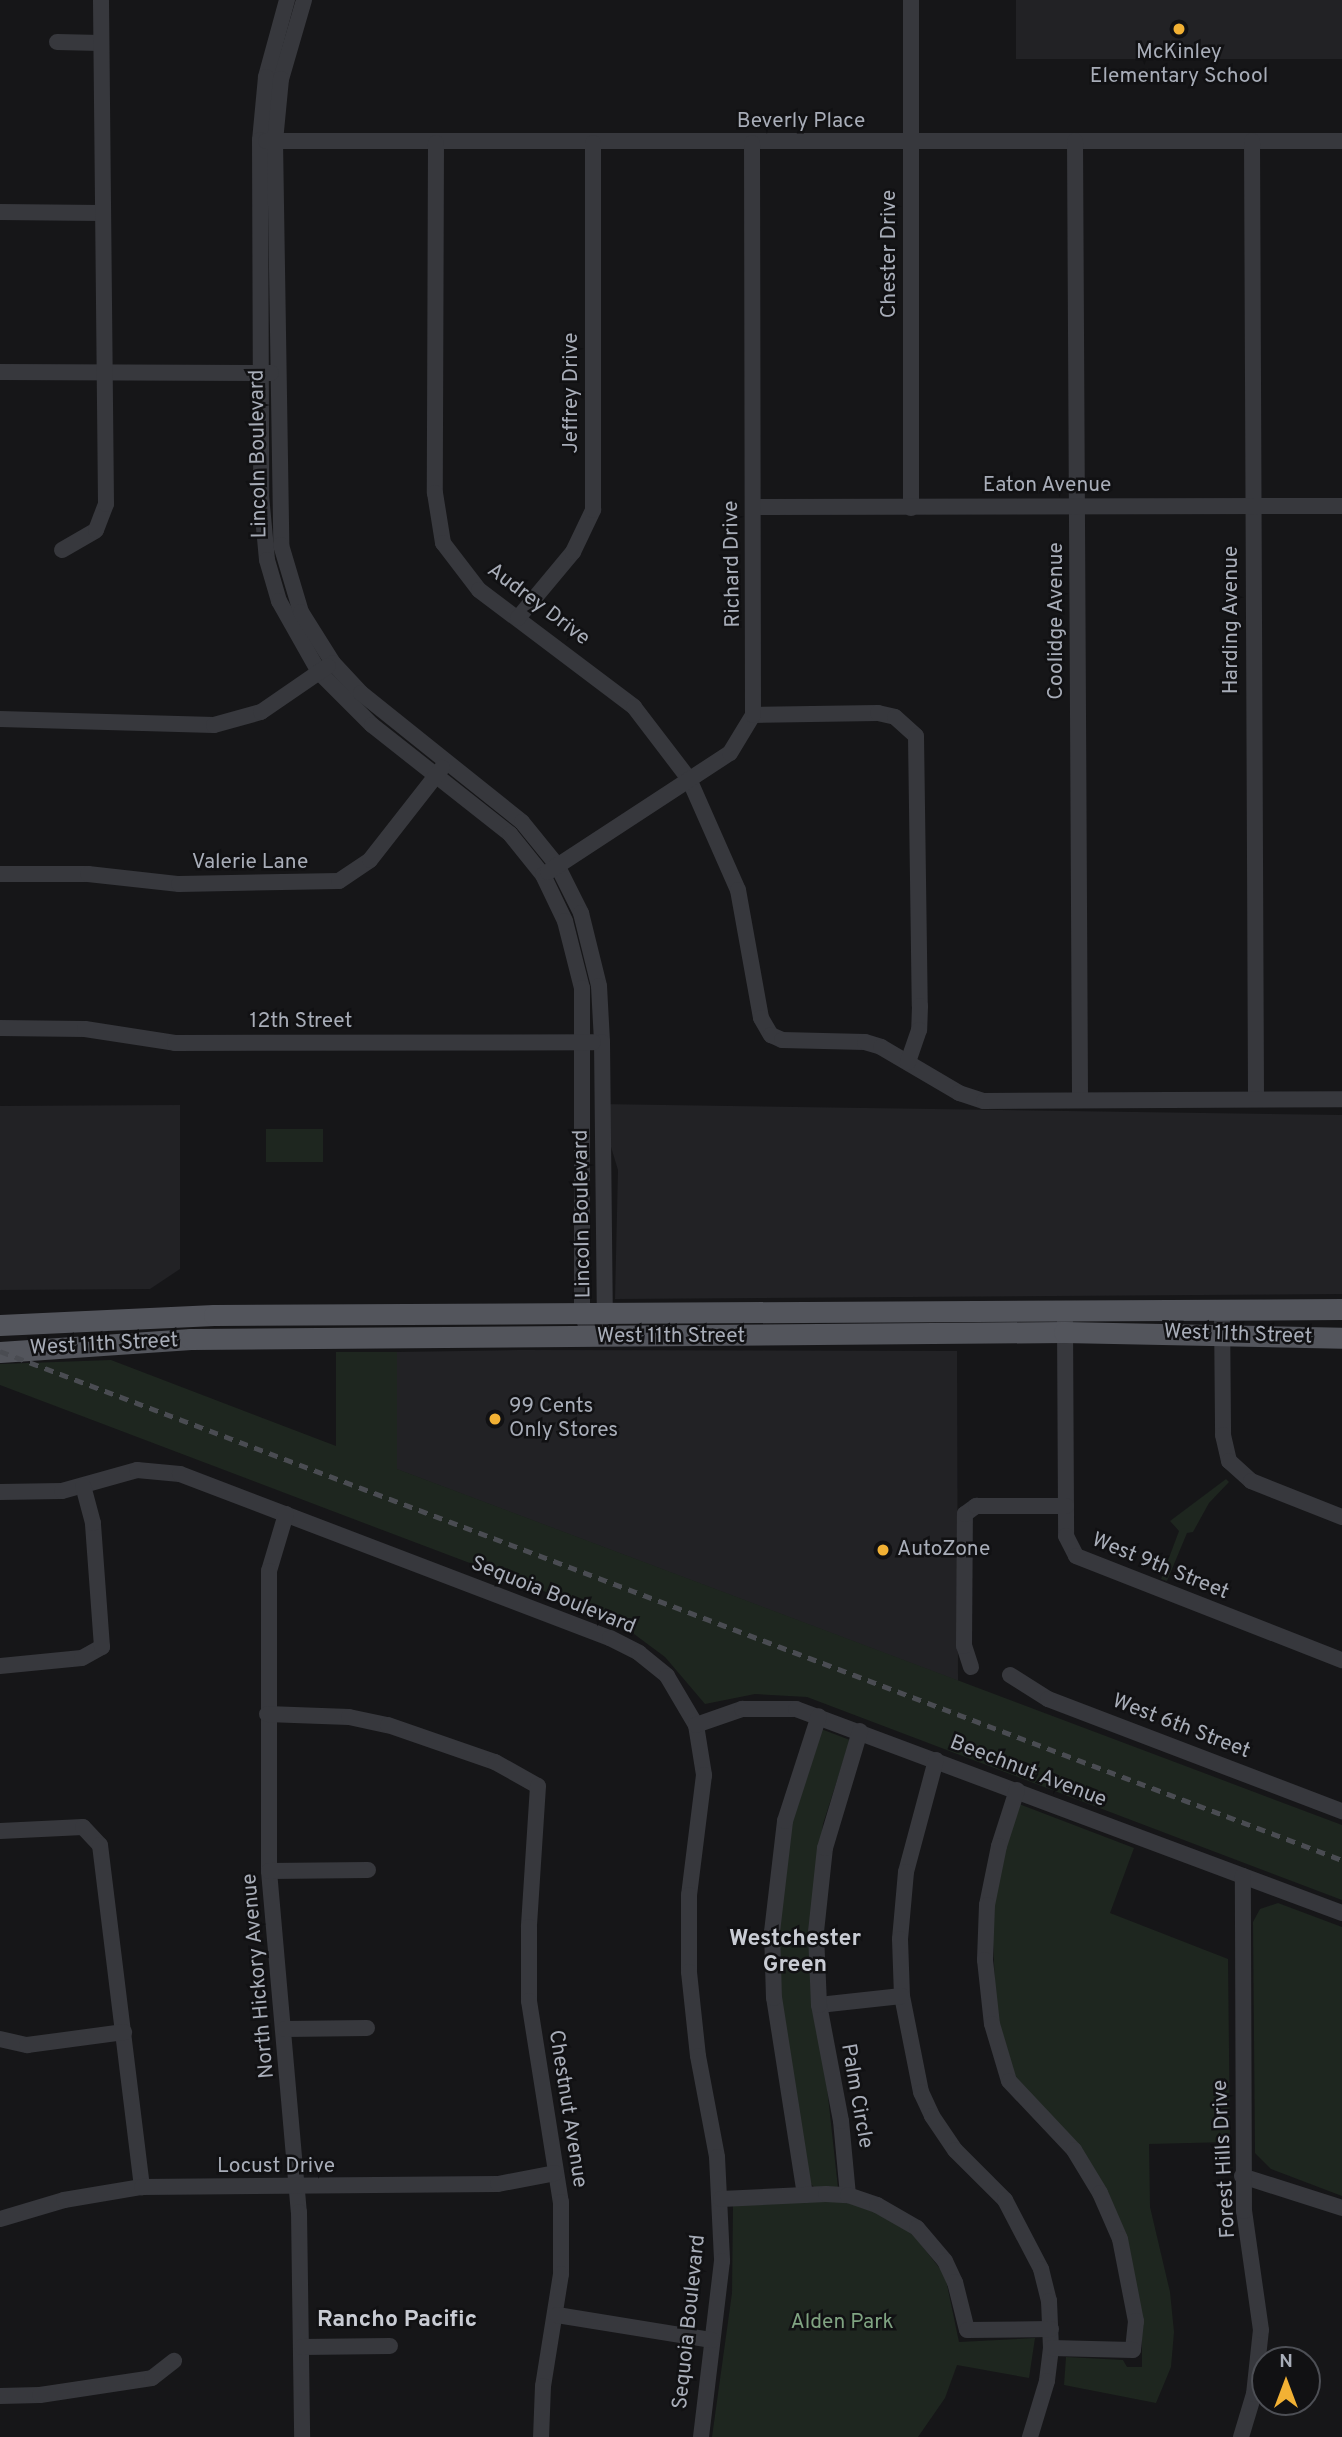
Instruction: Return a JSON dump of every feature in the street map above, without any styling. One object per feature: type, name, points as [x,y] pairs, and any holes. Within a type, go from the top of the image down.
[{"type":"main road","name":"West 11th Street","points":[[0,1352],[191,1339],[590,1337],[1065,1322],[1222,1311],[1342,1309]]},
{"type":"main road","name":"West 11th Street","points":[[0,1325],[178,1315],[582,1313],[1065,1322],[1223,1334],[1342,1338]]},
{"type":"street","points":[[62,550],[96,530],[106,504],[102,372],[101,0]]},
{"type":"street","name":"Lincoln Boulevard","points":[[288,0],[265,77],[270,373],[281,545],[301,612],[326,668],[372,725],[442,768],[550,870],[581,913],[594,951],[602,1042],[605,1314],[590,1337]]},
{"type":"street","name":"Lincoln Boulevard","points":[[267,141],[281,79],[304,0]]},
{"type":"street","name":"Chester Drive","points":[[911,0],[911,508]]},
{"type":"street","points":[[57,42],[101,43]]},
{"type":"street","name":"Beverly Place","points":[[267,141],[1342,141]]},
{"type":"street","name":"Coolidge Avenue","points":[[1075,141],[1080,1100]]},
{"type":"street","name":"Harding Avenue","points":[[1252,141],[1256,1098]]},
{"type":"street","name":"Audrey Drive","points":[[436,143],[438,524],[456,566],[479,590],[634,707],[689,779],[738,890],[761,1018],[771,1035],[782,1040],[865,1042],[908,1062]]},
{"type":"street","name":"Jeffrey Drive","points":[[518,618],[573,552],[593,510],[593,143]]},
{"type":"street","name":"Richard Drive","points":[[752,143],[753,715]]},
{"type":"street","points":[[0,212],[102,213]]},
{"type":"street","points":[[0,372],[270,373]]},
{"type":"street","name":"Eaton Avenue","points":[[752,507],[1342,506]]},
{"type":"street","points":[[0,719],[214,725],[261,712],[326,668]]},
{"type":"street","points":[[550,870],[730,753],[753,715],[878,713],[895,717],[916,736],[920,1006],[919,1030],[908,1062],[959,1093],[984,1101],[1342,1099]]},
{"type":"street","name":"Valerie Lane","points":[[0,874],[88,874],[179,884],[339,880],[370,860],[442,768]]},
{"type":"street","name":"Lincoln Boulevard","points":[[550,870],[578,957],[583,1042],[582,1313],[590,1337]]},
{"type":"street","name":"12th Street","points":[[0,1028],[85,1029],[175,1043],[602,1042]]},
{"type":"street","points":[[1222,1311],[1223,1435],[1229,1461],[1251,1481],[1342,1517]]},
{"type":"street","name":"West 9th Street","points":[[1065,1322],[1066,1506],[1069,1546],[1086,1563],[1342,1660]]},
{"type":"street","name":"Sequoia Boulevard","points":[[0,1493],[22,1495],[83,1486],[156,1469],[180,1474],[639,1653],[667,1676],[696,1726],[704,1775],[689,1895],[689,1972],[721,2199],[722,2261],[701,2437]]},
{"type":"street","points":[[0,1666],[82,1658],[102,1647],[93,1522],[83,1486]]},
{"type":"street","points":[[971,1667],[964,1646],[965,1514],[976,1506],[1066,1506]]},
{"type":"street","name":"North Hickory Avenue","points":[[286,1514],[269,1571],[269,1871],[297,2188],[302,2437]]},
{"type":"street","name":"West 6th Street","points":[[1010,1675],[1048,1699],[1342,1811]]},
{"type":"street","name":"Beechnut Avenue","points":[[696,1726],[742,1709],[770,1706],[819,1716],[1342,1913]]},
{"type":"street","name":"Chestnut Avenue","points":[[267,1714],[349,1717],[388,1725],[495,1762],[538,1786],[528,1927],[529,2001],[561,2202],[557,2315],[543,2386],[541,2437]]},
{"type":"street","points":[[805,2194],[774,1998],[772,1932],[785,1821],[819,1716]]},
{"type":"street","name":"Palm Circle","points":[[848,2195],[841,2121],[819,2005],[816,1932],[823,1861],[839,1792],[860,1731]]},
{"type":"street","points":[[936,1760],[906,1872],[900,1939],[902,1996],[921,2092],[932,2116],[955,2150],[1005,2200],[1031,2246],[1049,2301],[1051,2348],[1048,2381],[1030,2437]]},
{"type":"street","points":[[1017,1790],[999,1846],[987,1905],[985,1960],[992,2024],[1009,2081],[1074,2150],[1100,2193],[1120,2239],[1136,2321],[1133,2350],[1051,2348]]},
{"type":"street","points":[[0,1831],[83,1826],[94,1833],[100,1845],[142,2187]]},
{"type":"street","points":[[269,1871],[368,1870]]},
{"type":"street","name":"Forest Hills Drive","points":[[1241,2437],[1256,2384],[1261,2330],[1242,2176],[1243,1876]]},
{"type":"street","points":[[819,2005],[902,1996]]},
{"type":"street","points":[[285,2029],[367,2028]]},
{"type":"street","points":[[0,2039],[27,2045],[124,2032]]},
{"type":"street","name":"Locust Drive","points":[[0,2219],[64,2200],[142,2187],[297,2188],[498,2183],[555,2173]]},
{"type":"street","points":[[1242,2176],[1342,2208]]},
{"type":"street","points":[[721,2199],[805,2194],[848,2195],[901,2217],[932,2244],[956,2282],[967,2330],[1051,2329]]},
{"type":"street","points":[[557,2315],[712,2340]]},
{"type":"street","points":[[302,2347],[390,2346]]},
{"type":"street","points":[[0,2396],[40,2395],[152,2378],[174,2361]]},
{"type":"shaded area","name":"McKinley Elementary School","points":[[1016,0],[1342,0],[1342,59],[1016,59]]},
{"type":"shaded area","points":[[598,1104],[1342,1115],[1342,1294],[615,1299],[618,1170]]},
{"type":"shaded area","points":[[180,1105],[180,1269],[150,1289],[0,1290],[0,1106]]},
{"type":"shaded area","points":[[957,1351],[958,1681],[396,1469],[397,1352]]},
{"type":"green space","points":[[266,1129],[323,1129],[323,1162],[266,1162]]},
{"type":"green space","points":[[336,1352],[397,1352],[397,1469],[1342,1825],[1342,1900],[807,1697],[755,1694],[705,1704],[665,1657],[634,1634],[633,1625],[0,1385],[0,1364],[111,1360],[336,1446]]},
{"type":"green space","points":[[1226,1479],[1229,1482],[1209,1503],[1193,1532],[1187,1533],[1167,1581],[1161,1579],[1179,1531],[1170,1521]]},
{"type":"green space","points":[[821,1729],[850,1740],[823,1824],[810,1931],[838,2188],[814,2187],[810,2183],[783,2020],[778,1932],[791,1826]]},
{"type":"green space","points":[[1019,1804],[1134,1848],[1110,1913],[1228,1959],[1230,2142],[1149,2144],[1150,2207],[1170,2292],[1174,2332],[1171,2367],[1156,2403],[1064,2385],[1066,2357],[1123,2360],[1127,2367],[1142,2367],[1142,2321],[1126,2236],[1016,2079],[996,2011],[992,1915],[1004,1847]]},
{"type":"green space","points":[[1278,1903],[1342,1927],[1342,2196],[1271,2169],[1255,2153],[1253,1922],[1260,1909]]},
{"type":"green space","name":"Alden Park","points":[[845,2202],[874,2210],[911,2232],[945,2275],[959,2342],[1035,2338],[1029,2378],[957,2365],[945,2398],[918,2437],[712,2437],[732,2293],[733,2205]]},
{"type":"railway","points":[[0,1351],[1342,1860]]},
{"type":"place","name":"McKinley Elementary School","points":[[1179,29]]},
{"type":"place","name":"99 Cents Only Stores","points":[[495,1419]]},
{"type":"place","name":"AutoZone","points":[[883,1550]]},
{"type":"district","name":"Westchester Green","points":[[795,1953]]},
{"type":"district","name":"Rancho Pacific","points":[[397,2321]]}]
